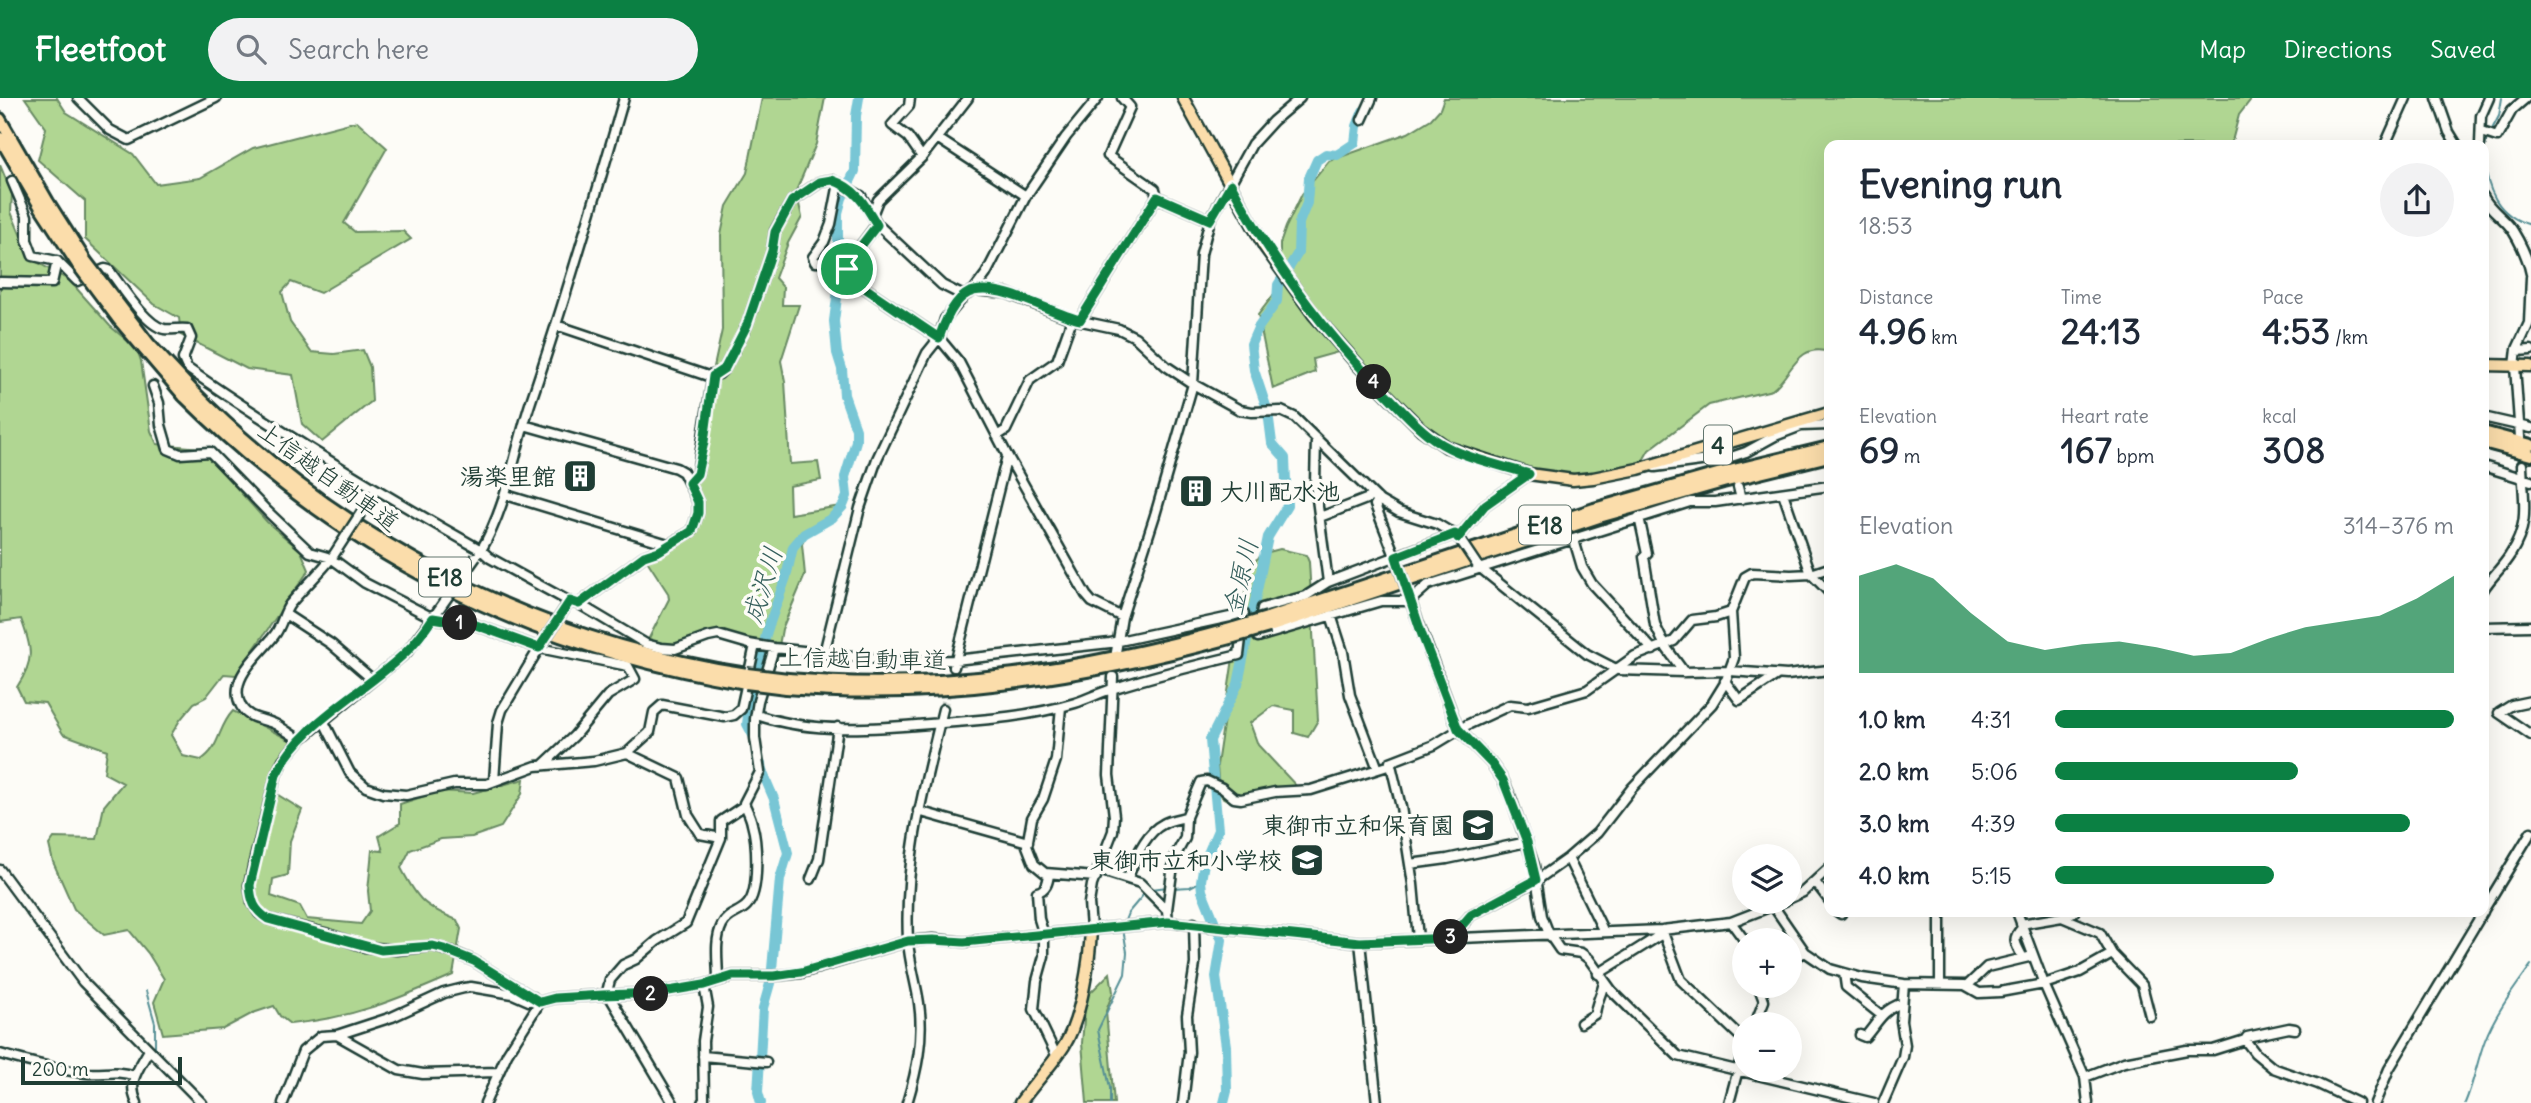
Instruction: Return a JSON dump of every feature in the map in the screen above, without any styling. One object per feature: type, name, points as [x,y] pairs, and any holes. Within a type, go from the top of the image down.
[{"type":"highway","name":"上信越自動車道","points":[[0,118],[81,262]]},
{"type":"highway","name":"上信越自動車道","points":[[0,138],[41,208],[187,393],[324,504],[387,545],[453,581],[527,614],[603,641],[746,678],[787,683],[898,684],[1025,674],[1133,654],[1268,623],[1599,517],[1691,490],[1824,457]]},
{"type":"highway","points":[[2489,434],[2531,445]]},
{"type":"highway","points":[[2489,444],[2531,455]]},
{"type":"highway","name":"上信越自動車道","points":[[1268,623],[1594,509],[1721,473],[1824,448]]},
{"type":"main road","name":"4","points":[[1184,98],[1264,246],[1314,315],[1358,365],[1421,429],[1447,447],[1529,474],[1573,480],[1638,469],[1824,415]]},
{"type":"main road","points":[[2489,365],[2531,366]]},
{"type":"main road","points":[[1020,1103],[1065,1045],[1090,956],[1091,928]]},
{"type":"street","points":[[78,98],[110,130],[128,140],[216,98]]},
{"type":"street","points":[[537,1000],[474,961],[444,949],[433,946],[381,950],[268,919],[259,913],[252,902],[250,885],[276,775],[283,760],[300,740],[407,652],[478,554],[495,522],[506,495],[524,425],[624,98]]},
{"type":"street","points":[[909,98],[909,106],[892,125],[908,137],[922,157]]},
{"type":"street","points":[[872,215],[878,200],[922,157],[968,98]]},
{"type":"street","points":[[824,653],[860,508],[877,459],[927,353],[939,338],[946,319],[986,274],[1026,196],[1066,137],[1098,98]]},
{"type":"street","points":[[997,436],[1006,430],[1030,380],[1057,361],[1076,319],[1157,197],[1155,189],[1108,156],[1130,107],[1122,98]]},
{"type":"street","points":[[1115,652],[1122,617],[1156,515],[1193,384],[1201,254],[1210,220],[1252,144],[1300,98]]},
{"type":"street","points":[[1362,120],[1372,98]]},
{"type":"street","points":[[2387,140],[2406,98]]},
{"type":"street","points":[[2437,98],[2448,132],[2454,140]]},
{"type":"street","points":[[2481,140],[2481,116],[2488,98]]},
{"type":"street","points":[[2482,132],[2497,137],[2512,110],[2526,98]]},
{"type":"street","points":[[937,138],[1026,196]]},
{"type":"street","points":[[689,483],[697,474],[713,376],[725,368],[747,325],[772,251],[775,232],[792,201],[820,182],[832,180],[839,183],[861,196],[877,225],[942,285],[964,296]]},
{"type":"street","points":[[12,181],[27,216],[27,240],[33,256],[58,261],[77,281],[105,269],[110,270],[146,318],[165,329],[187,329],[191,338],[183,359],[187,368],[374,493],[478,554],[491,558],[661,649],[675,649],[718,635],[774,648],[955,663],[1116,642],[1244,614],[1239,655],[1184,668],[1061,706],[979,720],[891,727],[790,725],[757,715]]},
{"type":"street","points":[[839,183],[831,224],[824,242],[813,257],[815,262],[848,263]]},
{"type":"street","points":[[1157,197],[1210,220]]},
{"type":"street","points":[[2489,206],[2513,231],[2528,262],[2531,281],[2529,323],[2517,351],[2515,366],[2520,437]]},
{"type":"street","points":[[877,225],[848,263],[847,269],[853,280],[939,338],[959,362],[1007,455],[1086,595],[1093,602],[1122,617]]},
{"type":"street","points":[[0,282],[52,283],[58,261]]},
{"type":"street","points":[[974,290],[1006,293],[1076,319],[1119,329],[1135,337],[1166,366],[1240,410],[1281,411],[1294,417],[1376,497],[1399,512],[1437,524],[1458,537],[1480,567],[1587,654],[1618,670],[1730,671],[1777,675],[1824,670]]},
{"type":"street","points":[[556,325],[713,376]]},
{"type":"street","points":[[2517,351],[2531,350]]},
{"type":"street","points":[[153,386],[168,449],[180,454],[210,452],[310,552],[332,557],[365,583],[435,615],[540,646],[628,666],[635,680],[608,695],[574,736],[543,765]]},
{"type":"street","points":[[2489,418],[2531,428]]},
{"type":"street","points":[[1638,469],[1696,464],[1731,457],[1746,452],[1800,423],[1824,425]]},
{"type":"street","points":[[494,781],[498,723],[502,710],[540,646],[572,603],[644,556],[685,536],[696,524],[698,502],[683,472],[676,468],[524,425]]},
{"type":"street","points":[[1317,439],[1315,484],[1328,582]]},
{"type":"street","points":[[955,663],[1007,455]]},
{"type":"street","points":[[2489,580],[2508,558],[2525,521],[2527,479],[2522,465]]},
{"type":"street","points":[[2489,468],[2527,479]]},
{"type":"street","points":[[1529,474],[1491,500],[1458,537],[1328,582],[1306,596],[1262,608],[1258,637],[1381,601],[1410,601],[1428,585],[1690,502],[1741,499],[1824,487]]},
{"type":"street","points":[[1738,488],[1741,499]]},
{"type":"street","points":[[300,740],[275,724],[258,720],[241,706],[238,696],[243,674],[276,632],[288,606],[332,557],[374,493]]},
{"type":"street","points":[[1783,493],[1811,574],[1824,587]]},
{"type":"street","points":[[506,495],[668,544]]},
{"type":"street","points":[[1320,517],[1376,497]]},
{"type":"street","points":[[1376,497],[1376,505],[1406,591],[1458,729],[1491,763],[1503,780],[1527,842],[1542,916],[1549,934],[1560,950],[1581,953],[1589,959],[1604,982],[1678,1056],[1732,1069]]},
{"type":"street","points":[[1639,517],[1647,554],[1644,557],[1656,625],[1665,646],[1684,672]]},
{"type":"street","points":[[1574,540],[1582,567],[1592,584],[1653,650]]},
{"type":"street","points":[[1451,938],[1471,915],[1536,880],[1568,858],[1597,833],[1639,780],[1712,704],[1726,681],[1734,658],[1731,612],[1745,577],[1752,573],[1811,574],[1824,570]]},
{"type":"street","points":[[1418,939],[1401,807],[1390,762],[1434,745],[1458,729],[1510,705],[1528,707],[1587,690],[1635,656],[1674,641],[1692,620],[1731,612]]},
{"type":"street","points":[[285,614],[331,644],[373,680]]},
{"type":"street","points":[[1331,615],[1343,652],[1350,695],[1378,769]]},
{"type":"street","points":[[2489,627],[2531,626]]},
{"type":"street","points":[[323,720],[350,773],[366,787],[383,793],[406,795],[454,784],[481,785],[543,765],[594,761],[627,753],[650,732],[654,712],[662,705],[725,716],[734,715],[741,709],[755,645]]},
{"type":"street","points":[[673,1103],[606,995],[610,979],[623,965],[636,959],[657,941],[686,923],[721,838],[721,821],[745,806],[760,772],[755,738],[758,701],[774,648]]},
{"type":"street","points":[[1726,681],[1739,699],[1777,675]]},
{"type":"street","points":[[1091,928],[1090,903],[1097,874],[1113,831],[1109,775],[1113,677]]},
{"type":"street","points":[[2531,701],[2512,705],[2499,713],[2531,735]]},
{"type":"street","points":[[1061,706],[1056,760],[1043,799],[1031,818],[1028,842],[1034,864],[1039,870],[1049,874],[1097,874],[1128,878],[1140,883],[1167,910]]},
{"type":"street","points":[[907,1103],[921,1036],[919,1005],[908,941],[910,870],[918,811],[943,709]]},
{"type":"street","points":[[811,879],[819,859],[838,727]]},
{"type":"street","points":[[627,753],[679,778],[688,815],[700,834],[721,838]]},
{"type":"street","points":[[1168,922],[1171,869],[1185,838],[1186,817],[1201,782],[1207,781],[1241,799],[1275,792],[1311,790],[1391,765]]},
{"type":"street","points":[[718,979],[717,944],[720,927],[727,917],[747,905],[752,896],[757,870],[753,825],[745,806]]},
{"type":"street","points":[[918,811],[1028,842]]},
{"type":"street","points":[[1128,878],[1140,849],[1156,830],[1161,825],[1186,817]]},
{"type":"street","points":[[2489,902],[2531,832]]},
{"type":"street","points":[[1410,864],[1527,842]]},
{"type":"street","points":[[1568,858],[1604,932]]},
{"type":"street","points":[[0,870],[83,982],[202,1103]]},
{"type":"street","points":[[1802,890],[1824,873]]},
{"type":"street","points":[[1049,874],[1048,883],[1042,891],[1037,892],[1039,919],[1044,935],[1044,956],[1037,981],[1034,1009],[1056,1055]]},
{"type":"street","points":[[1815,882],[1824,894]]},
{"type":"street","points":[[284,1103],[295,1067],[308,1044],[321,1036],[337,1035],[393,1017],[444,993],[471,987],[513,994],[529,1001],[657,993],[704,985],[733,976],[774,976],[801,972],[908,941],[964,942],[1168,922],[1360,942],[1662,932],[1731,922],[1754,914]]},
{"type":"street","points":[[1779,914],[1805,952],[1830,969],[1862,978],[1904,984],[1940,983],[1967,986],[1979,993],[2019,990],[2080,972],[2112,954]]},
{"type":"street","points":[[1940,917],[1940,983]]},
{"type":"street","points":[[2019,917],[2043,984],[2085,1077],[2088,1103]]},
{"type":"street","points":[[2375,1103],[2389,1069],[2480,917]]},
{"type":"street","points":[[2023,958],[2015,939],[2022,926],[2062,918],[2100,933],[2112,954],[2143,985],[2150,1016]]},
{"type":"street","points":[[1731,922],[1735,928]]},
{"type":"street","points":[[1183,1103],[1189,1052],[1187,1015],[1195,964],[1194,923]]},
{"type":"street","points":[[1598,974],[1662,932]]},
{"type":"street","points":[[1662,932],[1681,980],[1732,1030]]},
{"type":"street","points":[[1360,942],[1377,1103]]},
{"type":"street","points":[[1967,986],[1987,967],[2033,956]]},
{"type":"street","points":[[1844,973],[1846,987],[1881,1015]]},
{"type":"street","points":[[1581,1023],[1595,1014],[1604,982]]},
{"type":"street","points":[[1883,1103],[1903,1057],[1905,1045],[1900,1021],[1904,984]]},
{"type":"street","points":[[702,1103],[704,1032],[708,1007],[704,985]]},
{"type":"street","points":[[485,1103],[497,1072],[537,1000]]},
{"type":"street","points":[[1860,1035],[1868,1035],[1887,1009],[1902,1003]]},
{"type":"street","points":[[2085,1077],[2124,1062],[2187,1050],[2213,1051],[2247,1037],[2295,1029]]},
{"type":"street","points":[[337,1035],[399,1070],[423,1074],[497,1072]]},
{"type":"street","points":[[2245,1040],[2255,1053],[2273,1068],[2318,1084],[2358,1103]]},
{"type":"street","points":[[137,1103],[131,1090],[149,1050]]},
{"type":"street","points":[[0,1055],[71,1071],[113,1071],[135,1076]]},
{"type":"street","points":[[703,1056],[763,1061]]},
{"type":"street","points":[[1729,1103],[1733,1082]]},
{"type":"street","points":[[1786,1082],[1874,1103]]},
{"type":"green space","points":[[25,98],[57,98],[66,112],[133,154],[156,184],[200,178],[253,148],[357,121],[387,148],[344,223],[355,232],[403,231],[411,239],[320,293],[291,282],[282,292],[290,322],[311,352],[334,354],[363,350],[370,367],[372,401],[322,442],[302,424],[293,375],[247,369],[181,335],[179,318],[154,304],[85,239],[85,201],[38,160],[46,128]]},
{"type":"green space","points":[[762,98],[825,98],[816,144],[796,191],[802,217],[788,243],[775,278],[783,287],[782,305],[799,305],[781,361],[785,381],[790,464],[818,462],[821,480],[789,486],[790,514],[841,506],[807,534],[802,544],[805,575],[782,629],[776,663],[749,644],[718,635],[674,647],[646,644],[669,599],[668,593],[644,556],[685,536],[698,513],[689,483],[697,474],[722,330],[721,235],[727,206],[747,173]]},
{"type":"green space","points":[[1444,98],[2252,98],[2239,115],[2232,140],[1824,140],[1824,351],[1809,352],[1802,356],[1772,390],[1709,405],[1649,450],[1638,469],[1557,478],[1433,438],[1345,350],[1313,359],[1315,372],[1273,389],[1258,315],[1280,286],[1280,244],[1302,194],[1329,161],[1408,133],[1431,119],[1440,109]]},
{"type":"green space","points":[[0,165],[12,194],[11,212],[30,258],[70,281],[110,326],[137,349],[151,431],[157,444],[201,448],[267,522],[301,551],[309,570],[236,675],[224,674],[206,697],[194,703],[171,735],[183,756],[201,760],[216,743],[233,711],[292,741],[275,764],[275,793],[302,810],[290,841],[288,875],[273,879],[271,896],[300,906],[307,919],[361,924],[370,911],[368,891],[372,850],[383,851],[379,836],[400,823],[400,804],[440,791],[473,793],[524,779],[522,794],[501,827],[472,837],[441,839],[410,850],[401,868],[423,901],[457,920],[461,929],[453,975],[393,1000],[334,1017],[290,1024],[280,1016],[274,1006],[253,1013],[223,1029],[163,1034],[154,1002],[164,979],[148,953],[129,930],[104,935],[74,909],[53,862],[49,845],[54,838],[97,839],[104,806],[123,783],[104,773],[107,750],[63,734],[45,703],[24,701],[17,687],[29,661],[28,638],[21,619],[0,622]]},
{"type":"green space","points":[[1280,549],[1306,555],[1309,562],[1318,720],[1308,737],[1294,733],[1294,710],[1273,706],[1250,723],[1258,745],[1300,790],[1227,800],[1219,790],[1217,765],[1248,578],[1253,562],[1265,553]]},
{"type":"green space","points":[[1110,973],[1113,992],[1106,1011],[1114,1103],[1087,1103],[1082,1043],[1086,997]]},
{"type":"waterway","name":"成沢川","points":[[757,743],[747,724],[750,700],[767,631],[786,577],[793,547],[804,534],[832,518],[843,506],[847,496],[845,477],[856,441],[856,429],[844,395],[834,321],[838,290],[838,213],[855,171],[859,98]]},
{"type":"waterway","points":[[2490,133],[2499,116],[2502,98]]},
{"type":"waterway","name":"金原川","points":[[1224,1103],[1227,1091],[1226,1046],[1216,977],[1222,940],[1202,891],[1201,881],[1204,863],[1218,830],[1210,740],[1238,684],[1268,537],[1287,506],[1285,458],[1272,443],[1268,412],[1254,370],[1251,344],[1258,328],[1277,301],[1278,285],[1298,253],[1299,223],[1307,203],[1309,178],[1317,160],[1326,154],[1337,155],[1355,143],[1357,126],[1363,111]]},
{"type":"waterway","points":[[2489,184],[2502,208],[2519,221],[2531,225]]},
{"type":"waterway","name":"成沢川","points":[[761,764],[774,799],[788,853],[780,879],[771,980],[763,1008],[758,1092],[761,1103]]},
{"type":"waterway","points":[[1173,888],[1190,887],[1201,881]]},
{"type":"waterway","points":[[1152,889],[1167,887]]},
{"type":"waterway","points":[[1124,923],[1128,913],[1144,894]]},
{"type":"waterway","points":[[1110,1103],[1110,1088],[1098,1030],[1125,974],[1127,952],[1123,929]]},
{"type":"waterway","points":[[2465,1103],[2489,1030],[2531,965]]},
{"type":"waterway","points":[[146,991],[155,1023],[155,1048]]},
{"type":"tunnel","points":[[943,709],[954,667]]},
{"type":"place","name":"湯楽里館","points":[[580,476]]},
{"type":"place","name":"大川配水池","points":[[1196,491]]},
{"type":"place","name":"東御市立和保育園","points":[[1478,825]]},
{"type":"place","name":"東御市立和小学校","points":[[1307,860]]},
{"type":"route","points":[[832,180],[861,196],[877,225],[848,263],[847,269],[853,280],[862,288],[939,338],[946,319],[964,296],[974,290],[1006,293],[1080,320],[1157,197],[1210,220],[1231,184],[1264,246],[1314,315],[1377,386],[1421,429],[1447,447],[1529,474],[1496,495],[1458,538],[1455,534],[1396,557],[1458,729],[1491,763],[1503,780],[1527,842],[1536,880],[1471,915],[1451,938],[1360,942],[1168,922],[964,942],[908,941],[801,972],[774,976],[733,976],[704,985],[657,993],[555,998],[540,1002],[474,961],[444,949],[433,946],[397,950],[365,947],[294,924],[268,919],[259,913],[252,902],[250,885],[276,775],[283,760],[300,740],[407,652],[433,618],[476,625],[539,648],[570,601],[579,604],[644,556],[659,551],[692,531],[696,524],[698,502],[689,483],[697,474],[713,376],[725,368],[747,325],[772,251],[775,232],[792,201],[820,182],[832,180]]}]
